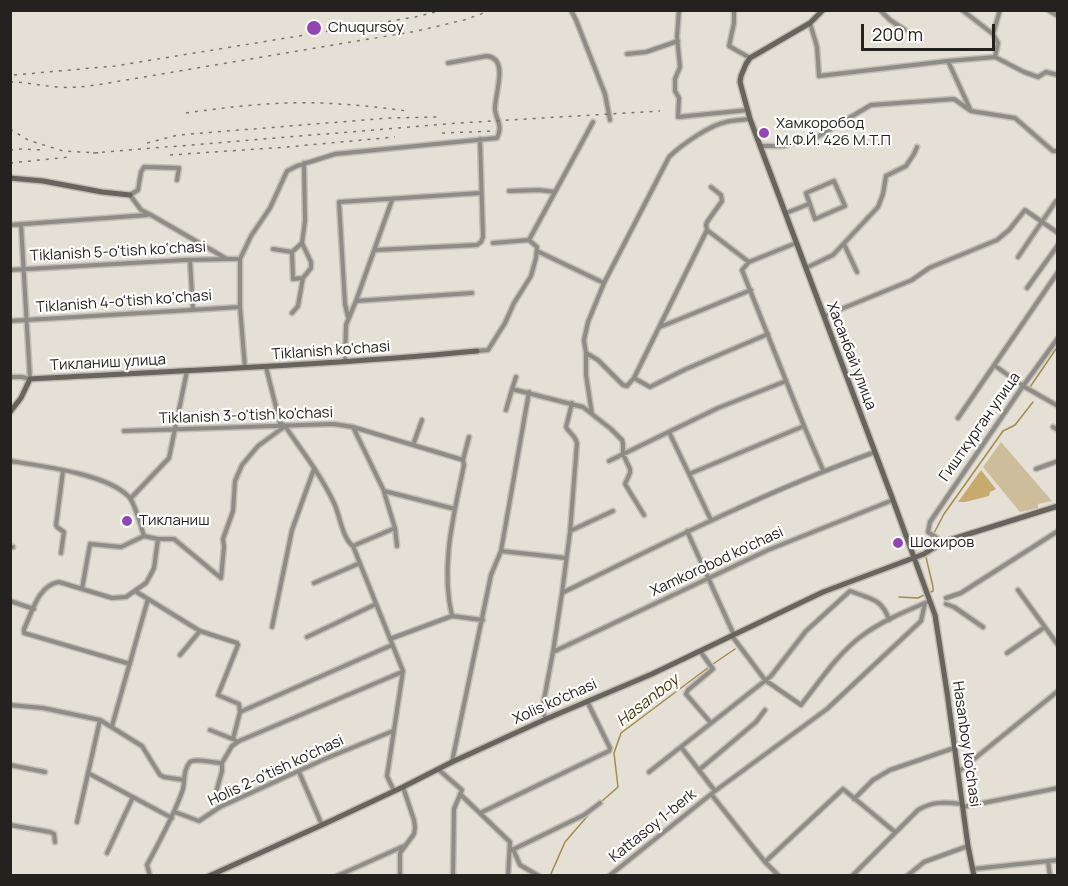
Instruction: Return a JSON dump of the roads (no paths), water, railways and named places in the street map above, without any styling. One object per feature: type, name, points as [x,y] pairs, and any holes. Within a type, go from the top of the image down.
[{"type":"street","points":[[571,10],[605,94],[610,120]]},
{"type":"street","points":[[679,10],[680,67],[675,79],[675,91],[679,98],[678,117],[748,110]]},
{"type":"street","points":[[734,10],[729,46],[750,58],[810,23],[823,10]]},
{"type":"street","points":[[880,10],[905,30]]},
{"type":"street","points":[[962,10],[993,34],[998,43],[995,57]]},
{"type":"street","points":[[993,34],[1000,10]]},
{"type":"street","points":[[1048,10],[1058,16]]},
{"type":"street","points":[[810,23],[817,47],[819,76],[995,57],[1038,77],[1046,72],[1058,75]]},
{"type":"street","points":[[627,54],[646,52],[678,41]]},
{"type":"street","points":[[245,369],[240,307],[240,259],[251,236],[270,208],[287,171],[335,154],[497,138],[500,130],[495,111],[499,74],[499,65],[496,60],[492,56],[487,56],[448,63]]},
{"type":"street","name":"Хасанбай улица","points":[[750,58],[740,82],[750,118],[927,592],[928,602]]},
{"type":"street","points":[[948,61],[971,111]]},
{"type":"street","points":[[760,146],[783,146],[817,137],[871,105],[954,99],[971,111],[1015,118],[1056,152]]},
{"type":"street","points":[[592,414],[586,375],[584,340],[586,329],[604,283],[669,157],[675,150],[710,128],[724,122],[750,118]]},
{"type":"street","points":[[529,240],[593,122]]},
{"type":"street","points":[[375,250],[477,245],[482,242],[480,139]]},
{"type":"street","points":[[805,268],[833,255],[844,244],[878,207],[886,176],[906,166],[917,147]]},
{"type":"street","points":[[292,313],[298,306],[303,278],[311,268],[302,243],[307,163]]},
{"type":"street","points":[[10,178],[43,180],[102,192],[130,195],[138,190],[144,167],[179,168],[177,180]]},
{"type":"street","points":[[834,181],[845,206],[815,219],[810,204],[806,193],[834,181]]},
{"type":"street","points":[[586,353],[598,360],[626,386],[634,378],[707,230],[707,222],[722,201],[721,195],[711,187]]},
{"type":"street","points":[[509,191],[555,192]]},
{"type":"street","points":[[348,317],[345,304],[339,202],[481,193]]},
{"type":"street","points":[[130,195],[141,210],[227,259]]},
{"type":"street","points":[[345,362],[345,328],[348,317],[356,301],[392,200]]},
{"type":"street","points":[[1018,257],[1056,201]]},
{"type":"street","points":[[785,213],[810,204]]},
{"type":"street","points":[[824,316],[912,280],[929,268],[997,240],[1009,230],[1025,210],[1058,233]]},
{"type":"street","points":[[10,225],[151,215]]},
{"type":"street","points":[[10,412],[21,398],[30,379],[21,224]]},
{"type":"street","points":[[707,230],[749,262]]},
{"type":"street","points":[[477,351],[488,350],[505,322],[531,276],[537,251],[537,247],[529,240],[493,243]]},
{"type":"street","points":[[292,252],[302,243]]},
{"type":"street","points":[[796,243],[749,262],[742,270],[823,470]]},
{"type":"street","points":[[844,244],[857,272]]},
{"type":"street","points":[[1027,288],[1058,245]]},
{"type":"street","points":[[273,249],[292,252]]},
{"type":"street","points":[[537,251],[604,283]]},
{"type":"street","points":[[292,252],[293,279],[303,278]]},
{"type":"street","name":"Tiklanish 5-o'tish ko‘chasi","points":[[10,270],[240,259]]},
{"type":"street","points":[[190,260],[193,310]]},
{"type":"street","points":[[958,418],[1058,272]]},
{"type":"street","points":[[659,327],[751,290]]},
{"type":"street","points":[[356,301],[472,293]]},
{"type":"street","name":"Tiklanish 4-o'tish ko‘chasi","points":[[10,321],[240,307]]},
{"type":"street","points":[[634,378],[650,387],[768,334]]},
{"type":"street","name":"Гишткурган улица","points":[[943,542],[928,532],[930,522],[1058,338]]},
{"type":"street","name":"Tiklanish ko'chasi","points":[[187,370],[245,369],[477,351]]},
{"type":"street","points":[[993,365],[1058,406]]},
{"type":"street","points":[[266,367],[280,423],[285,426],[322,479],[335,505],[403,671],[387,776],[394,791]]},
{"type":"street","points":[[131,498],[169,458],[187,370]]},
{"type":"street","name":"Тикланиш улица","points":[[30,379],[187,370]]},
{"type":"street","points":[[10,377],[30,379]]},
{"type":"street","points":[[506,410],[516,377]]},
{"type":"street","points":[[609,461],[718,408],[786,381]]},
{"type":"street","points":[[512,389],[583,407],[611,429],[622,441],[623,453],[630,469],[624,484],[644,515]]},
{"type":"street","points":[[452,762],[491,575],[501,551],[529,392]]},
{"type":"street","points":[[546,719],[542,710],[553,652],[570,532],[577,443],[576,438],[566,427],[572,404]]},
{"type":"street","points":[[413,445],[422,420]]},
{"type":"street","name":"Tiklanish 3-o'tish ko'chasi","points":[[124,431],[333,424],[353,427],[463,460]]},
{"type":"street","points":[[82,589],[90,544],[121,547],[144,536],[174,539],[220,578],[223,539],[234,508],[235,481],[242,465],[258,446],[285,426]]},
{"type":"street","points":[[689,474],[804,426]]},
{"type":"street","points":[[353,427],[384,491],[395,528],[397,546]]},
{"type":"street","points":[[669,432],[711,520]]},
{"type":"street","points":[[452,616],[447,575],[455,509],[469,437]]},
{"type":"street","points":[[562,593],[711,520],[823,470],[875,452]]},
{"type":"street","points":[[10,461],[54,468],[112,485],[131,498],[144,536]]},
{"type":"street","points":[[1036,469],[1058,461]]},
{"type":"street","points":[[272,627],[292,530],[314,468]]},
{"type":"street","points":[[61,554],[64,532],[56,525],[63,471]]},
{"type":"street","points":[[384,491],[455,509]]},
{"type":"street","name":"Xamkorobod ko'chasi","points":[[553,652],[768,550],[893,501]]},
{"type":"street","name":"Xolis ko'chasi","points":[[209,876],[587,700],[652,674],[823,592],[926,553],[943,542],[1058,506]]},
{"type":"street","points":[[570,532],[613,511]]},
{"type":"street","points":[[353,546],[395,528]]},
{"type":"street","points":[[687,531],[710,578],[733,635],[765,680],[801,705],[845,651],[863,635],[928,602]]},
{"type":"street","points":[[946,598],[961,593],[1058,531]]},
{"type":"street","points":[[130,664],[24,633],[24,629],[41,592],[54,582],[116,599],[126,597],[135,591],[146,583],[154,568],[158,539]]},
{"type":"street","points":[[501,551],[566,558]]},
{"type":"street","points":[[314,583],[360,563]]},
{"type":"street","points":[[1018,590],[1058,645]]},
{"type":"street","points":[[135,591],[200,631],[238,645],[218,695],[239,704],[240,712],[233,740]]},
{"type":"street","points":[[650,772],[771,676],[806,631],[850,591],[878,601],[886,611],[889,620]]},
{"type":"street","points":[[112,726],[148,599]]},
{"type":"street","points":[[10,601],[34,609]]},
{"type":"street","name":"Hasanboy ko'chasi","points":[[928,602],[935,615],[973,872]]},
{"type":"street","name":"Kattasoy 1-berk","points":[[609,876],[711,794],[827,709],[921,621],[928,602]]},
{"type":"street","points":[[307,637],[376,604]]},
{"type":"street","points":[[946,604],[983,627]]},
{"type":"street","points":[[390,639],[452,616],[483,620]]},
{"type":"street","points":[[1007,653],[1045,627]]},
{"type":"street","points":[[180,655],[200,631]]},
{"type":"street","points":[[240,712],[392,645]]},
{"type":"street","points":[[700,651],[712,666],[686,694],[711,723]]},
{"type":"street","points":[[220,807],[218,789],[222,763],[232,746],[403,671]]},
{"type":"street","points":[[958,772],[1058,691]]},
{"type":"street","points":[[480,813],[609,751],[610,748],[587,700]]},
{"type":"street","points":[[10,705],[43,708],[100,720],[142,746],[160,776],[184,780]]},
{"type":"street","points":[[699,770],[756,722],[765,710]]},
{"type":"street","points":[[77,822],[100,720]]},
{"type":"street","points":[[210,730],[239,741]]},
{"type":"street","name":"Holis 2-o'tish ko'chasi","points":[[175,812],[199,820],[220,807],[393,732]]},
{"type":"street","points":[[681,747],[715,791]]},
{"type":"street","points":[[854,799],[873,780],[890,770],[954,748]]},
{"type":"street","points":[[150,876],[147,866],[175,812],[184,775],[192,760],[222,763]]},
{"type":"street","points":[[10,765],[45,772]]},
{"type":"street","points":[[439,770],[462,790],[454,809],[453,876]]},
{"type":"street","points":[[88,772],[172,818]]},
{"type":"street","points":[[299,772],[322,825]]},
{"type":"street","points":[[400,876],[400,853],[415,828],[403,787]]},
{"type":"street","points":[[852,876],[895,832],[926,805],[935,802],[962,805],[1058,788]]},
{"type":"street","points":[[765,862],[843,789],[895,832]]},
{"type":"street","points":[[460,794],[510,842],[508,876]]},
{"type":"street","points":[[711,794],[765,862],[779,876]]},
{"type":"street","points":[[107,853],[133,797]]},
{"type":"street","points":[[511,850],[584,815],[600,803]]},
{"type":"street","points":[[10,825],[50,832],[54,834],[55,843]]},
{"type":"street","points":[[337,876],[405,845]]},
{"type":"street","points":[[907,876],[924,862],[968,846]]},
{"type":"street","points":[[511,850],[520,865],[539,876]]},
{"type":"street","points":[[1048,861],[1050,876]]},
{"type":"street","points":[[973,872],[1058,861]]},
{"type":"waterway","name":"Hasanboy","points":[[1030,387],[1058,346]]},
{"type":"waterway","name":"Hasanboy","points":[[934,533],[944,514],[1003,431],[1015,425],[1033,402]]},
{"type":"waterway","name":"Hasanboy","points":[[927,550],[932,537]]},
{"type":"waterway","name":"Hasanboy","points":[[926,557],[933,587],[933,591],[929,593]]},
{"type":"waterway","name":"Hasanboy","points":[[899,597],[918,598],[924,595]]},
{"type":"waterway","name":"Hasanboy","points":[[713,664],[735,649]]},
{"type":"waterway","name":"Hasanboy","points":[[601,802],[618,787],[614,753],[621,733],[709,667]]},
{"type":"waterway","name":"Hasanboy","points":[[550,876],[565,842],[591,812]]},
{"type":"railway","points":[[14,75],[115,66],[415,17],[443,10]]},
{"type":"railway","points":[[10,82],[63,87],[96,85],[417,31],[464,20],[492,10]]},
{"type":"railway","points":[[186,113],[281,103],[355,105],[407,111]]},
{"type":"railway","points":[[93,153],[459,123],[660,111]]},
{"type":"railway","points":[[147,143],[178,135],[389,118],[437,117]]},
{"type":"railway","points":[[10,129],[28,140],[63,151],[101,153]]},
{"type":"railway","points":[[442,133],[496,131]]},
{"type":"railway","points":[[170,155],[395,137]]},
{"type":"railway","points":[[10,150],[43,150]]},
{"type":"railway","points":[[10,163],[70,157]]},
{"type":"place","name":"Chuqursoy","points":[[314,28]]},
{"type":"place","name":"Хамкоробод М.Ф.Й. 426 М.Т.П","points":[[764,133]]},
{"type":"place","name":"Тикланиш","points":[[127,521]]},
{"type":"place","name":"Шокиров","points":[[898,543]]}]
